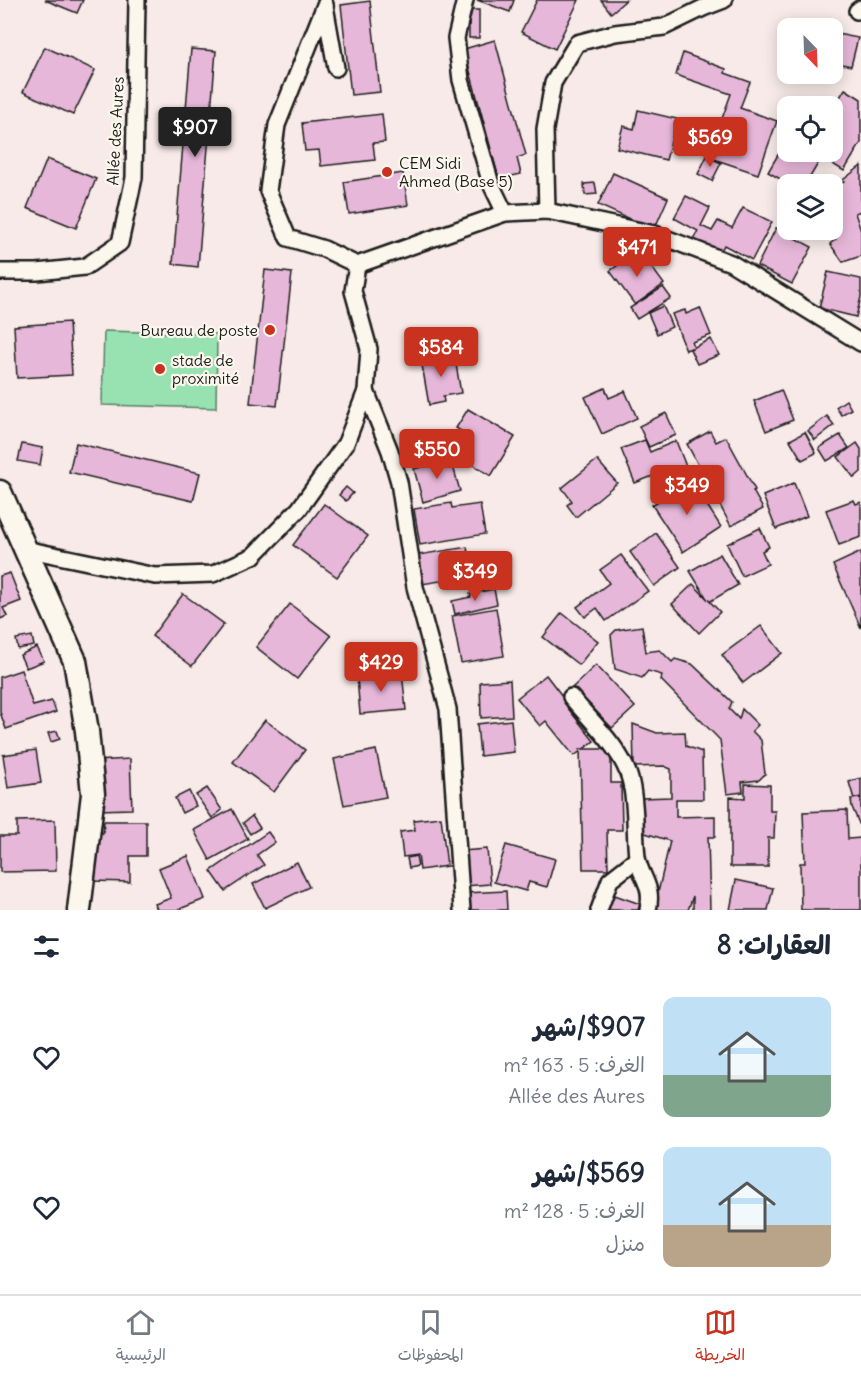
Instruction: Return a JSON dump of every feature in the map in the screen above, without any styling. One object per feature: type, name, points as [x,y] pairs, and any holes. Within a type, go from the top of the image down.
[{"type":"street","name":"Allée des Aures","points":[[0,272],[37,272],[85,267],[120,243],[134,178],[137,0]]},
{"type":"street","points":[[465,0],[456,38],[461,80],[491,184],[506,213]]},
{"type":"street","points":[[547,211],[545,129],[553,83],[577,43],[615,33],[664,27],[724,0]]},
{"type":"street","points":[[324,3],[277,124],[268,191],[288,238],[324,249],[357,265],[506,213],[547,211],[655,234],[731,264],[861,343]]},
{"type":"street","points":[[324,3],[336,68]]},
{"type":"street","points":[[25,549],[155,576],[213,574],[253,556],[299,509],[346,443],[366,391],[369,349],[353,291],[357,265]]},
{"type":"street","points":[[366,391],[390,451],[399,482],[415,587],[448,708],[462,910]]},
{"type":"street","points":[[0,492],[75,661],[87,731],[93,794],[80,910]]},
{"type":"street","points":[[571,697],[621,757],[630,778],[636,814],[637,859],[648,885],[648,910]]},
{"type":"street","points":[[599,910],[610,880],[637,859]]},
{"type":"green space","name":"stade de proximité","points":[[104,331],[217,334],[216,408],[102,405]]},
{"type":"building","points":[[45,0],[83,0],[77,13]]},
{"type":"building","points":[[477,0],[514,0],[510,12]]},
{"type":"building","points":[[537,0],[579,0],[555,49],[521,32]]},
{"type":"building","points":[[601,0],[626,0],[611,13]]},
{"type":"building","points":[[370,1],[380,92],[351,95],[341,5]]},
{"type":"building","points":[[469,10],[479,10],[479,38],[469,38]]},
{"type":"building","points":[[843,35],[858,38],[851,66],[843,64]]},
{"type":"building","points":[[495,40],[526,155],[517,158],[521,174],[499,179],[464,49]]},
{"type":"building","points":[[45,47],[95,70],[73,115],[23,92]]},
{"type":"building","points":[[191,49],[216,51],[198,267],[173,264]]},
{"type":"building","points":[[683,53],[726,69],[725,73],[750,82],[740,108],[777,121],[758,174],[708,157],[731,94],[676,75]]},
{"type":"building","points":[[845,89],[861,99],[861,143],[844,171],[829,162],[843,162],[843,96],[841,96]]},
{"type":"building","points":[[638,110],[677,119],[666,160],[617,148],[623,126],[634,129]]},
{"type":"building","points":[[382,114],[385,142],[373,143],[375,160],[321,166],[319,150],[305,151],[302,123]]},
{"type":"building","points":[[707,156],[721,163],[712,181],[698,174]]},
{"type":"building","points":[[777,156],[777,162],[819,162],[812,174],[777,174],[777,177],[768,172]]},
{"type":"building","points":[[47,159],[96,179],[76,228],[27,208]]},
{"type":"building","points":[[861,166],[861,211],[855,213],[861,231],[861,256],[843,262],[830,244],[835,240],[843,240],[843,180]]},
{"type":"building","points":[[403,173],[408,205],[349,214],[344,182]]},
{"type":"building","points":[[613,173],[668,198],[654,230],[598,205]]},
{"type":"building","points":[[595,183],[597,194],[585,195],[584,184]]},
{"type":"building","points":[[686,196],[710,208],[701,226],[712,231],[718,221],[732,228],[743,208],[772,222],[752,260],[724,245],[720,253],[693,239],[698,231],[674,218]]},
{"type":"building","points":[[776,228],[777,240],[799,240],[812,247],[792,284],[757,266]]},
{"type":"building","points":[[639,250],[664,284],[635,305],[610,271]]},
{"type":"building","points":[[265,270],[292,273],[277,406],[250,403]]},
{"type":"building","points":[[828,272],[861,279],[861,297],[856,317],[819,308]]},
{"type":"building","points":[[663,287],[671,298],[637,319],[630,308]]},
{"type":"building","points":[[663,306],[672,327],[657,334],[648,313]]},
{"type":"building","points":[[700,308],[711,335],[692,342],[694,347],[686,350],[672,314],[685,310],[686,314]]},
{"type":"building","points":[[69,322],[72,375],[17,378],[14,326]]},
{"type":"building","points":[[711,339],[719,355],[697,364],[690,349]]},
{"type":"building","points":[[454,353],[461,393],[443,396],[444,402],[429,405],[421,359]]},
{"type":"building","points":[[605,388],[609,398],[625,391],[637,418],[602,434],[585,397]]},
{"type":"building","points":[[781,390],[793,420],[766,431],[754,401]]},
{"type":"building","points":[[846,400],[851,409],[841,415],[836,407]]},
{"type":"building","points":[[468,409],[515,437],[491,476],[454,453],[466,434],[456,428]]},
{"type":"building","points":[[666,413],[676,435],[649,447],[639,426]]},
{"type":"building","points":[[827,416],[834,425],[815,440],[808,431]]},
{"type":"building","points":[[710,431],[716,442],[726,437],[763,509],[731,526],[687,444]]},
{"type":"building","points":[[805,432],[816,453],[802,460],[790,440]]},
{"type":"building","points":[[840,435],[849,448],[827,461],[819,448]]},
{"type":"building","points":[[645,440],[650,452],[676,441],[689,474],[662,484],[658,474],[635,483],[621,449]]},
{"type":"building","points":[[76,443],[200,473],[193,501],[69,472]]},
{"type":"building","points":[[857,443],[861,449],[861,472],[854,478],[838,457]]},
{"type":"building","points":[[22,444],[43,448],[40,465],[18,461]]},
{"type":"building","points":[[451,459],[460,491],[423,502],[414,469]]},
{"type":"building","points":[[597,460],[617,483],[576,517],[567,505],[572,501],[562,488]]},
{"type":"building","points":[[691,480],[721,527],[683,552],[652,505]]},
{"type":"building","points":[[794,483],[807,516],[776,529],[763,496]]},
{"type":"building","points":[[346,487],[353,493],[346,501],[339,495]]},
{"type":"building","points":[[854,500],[856,504],[861,502],[861,537],[839,545],[826,510]]},
{"type":"building","points":[[451,503],[452,508],[480,504],[485,534],[420,545],[414,509]]},
{"type":"building","points":[[324,504],[368,536],[337,577],[293,545]]},
{"type":"building","points":[[760,528],[769,547],[762,551],[768,564],[742,576],[727,544]]},
{"type":"building","points":[[656,533],[680,567],[654,586],[630,552]]},
{"type":"building","points":[[467,547],[472,576],[422,584],[418,555]]},
{"type":"building","points":[[861,552],[861,628],[833,565]]},
{"type":"building","points":[[720,554],[738,585],[709,602],[690,571]]},
{"type":"building","points":[[621,555],[648,591],[606,621],[597,608],[585,617],[577,607],[609,583],[600,570]]},
{"type":"building","points":[[10,573],[21,601],[3,608],[7,616],[0,619],[0,576]]},
{"type":"building","points":[[693,584],[720,612],[699,633],[672,604]]},
{"type":"building","points":[[494,589],[497,604],[455,614],[452,601]]},
{"type":"building","points":[[183,594],[224,624],[192,666],[152,636]]},
{"type":"building","points":[[290,604],[331,636],[297,679],[256,647]]},
{"type":"building","points":[[496,608],[504,656],[461,663],[452,616]]},
{"type":"building","points":[[562,613],[598,641],[579,665],[543,637]]},
{"type":"building","points":[[642,626],[646,652],[660,650],[672,662],[675,659],[692,664],[732,702],[729,709],[739,719],[742,709],[758,725],[752,731],[761,740],[765,774],[759,780],[742,782],[743,792],[727,794],[720,740],[661,680],[662,675],[648,671],[642,678],[615,669],[611,635],[616,630]]},
{"type":"building","points":[[761,626],[782,653],[743,683],[722,655]]},
{"type":"building","points":[[32,636],[34,646],[18,649],[16,639]]},
{"type":"building","points":[[37,647],[44,661],[26,668],[20,655]]},
{"type":"building","points":[[395,650],[396,669],[380,669],[379,651]]},
{"type":"building","points":[[596,665],[635,707],[612,728],[573,687]]},
{"type":"building","points":[[21,670],[33,706],[52,701],[56,712],[6,729],[0,712],[0,677]]},
{"type":"building","points":[[402,672],[406,710],[360,714],[357,677]]},
{"type":"building","points":[[546,675],[569,705],[567,707],[594,741],[574,756],[546,721],[540,726],[517,698]]},
{"type":"building","points":[[510,680],[512,716],[481,718],[480,682]]},
{"type":"building","points":[[265,720],[305,750],[274,792],[233,762]]},
{"type":"building","points":[[511,720],[514,752],[480,756],[477,724]]},
{"type":"building","points":[[633,724],[657,733],[685,732],[686,746],[702,752],[703,799],[676,799],[676,817],[715,816],[715,837],[708,837],[710,910],[693,910],[693,896],[688,910],[654,910],[670,841],[642,832],[642,798],[671,797],[671,769],[664,766],[634,767]]},
{"type":"building","points":[[57,731],[60,739],[51,742],[48,733]]},
{"type":"building","points":[[580,749],[611,749],[611,783],[621,783],[622,830],[607,830],[608,869],[583,869]]},
{"type":"building","points":[[36,750],[41,783],[8,788],[3,755]]},
{"type":"building","points":[[376,750],[386,797],[344,805],[334,759]]},
{"type":"building","points":[[130,759],[132,809],[97,810],[95,761]]},
{"type":"building","points":[[861,778],[861,797],[854,799],[849,782]]},
{"type":"building","points":[[745,784],[770,785],[770,811],[775,811],[774,838],[768,838],[768,867],[730,867],[730,797],[745,798]]},
{"type":"building","points":[[207,788],[222,810],[212,818],[196,795]]},
{"type":"building","points":[[189,791],[196,806],[182,813],[175,798]]},
{"type":"building","points":[[861,798],[861,828],[851,799]]},
{"type":"building","points":[[232,809],[248,839],[210,860],[194,830]]},
{"type":"building","points":[[847,810],[848,839],[861,838],[861,910],[801,910],[800,863],[805,863],[803,812]]},
{"type":"building","points":[[252,816],[260,828],[250,834],[243,823]]},
{"type":"building","points":[[441,817],[447,866],[420,870],[418,855],[403,857],[400,832],[415,830],[414,820]]},
{"type":"building","points":[[55,820],[56,871],[0,872],[0,836],[17,836],[17,821]]},
{"type":"building","points":[[104,821],[146,821],[146,856],[130,856],[130,882],[92,881],[93,833],[103,833]]},
{"type":"building","points":[[268,832],[275,842],[257,855],[264,865],[225,891],[211,871]]},
{"type":"building","points":[[506,845],[555,859],[547,887],[529,882],[526,891],[494,882]]},
{"type":"building","points":[[487,849],[490,884],[464,886],[462,851]]},
{"type":"building","points":[[188,856],[205,899],[177,910],[157,910],[155,904],[171,898],[159,868]]},
{"type":"building","points":[[416,856],[418,866],[409,868],[407,858]]},
{"type":"building","points":[[297,862],[309,887],[265,908],[253,884]]},
{"type":"building","points":[[736,880],[773,888],[768,910],[730,910]]},
{"type":"building","points":[[506,891],[507,910],[466,910],[465,893]]},
{"type":"building","points":[[612,894],[640,904],[638,910],[606,910]]},
{"type":"place","name":"CEM Sidi Ahmed (Base 5)","points":[[387,172]]},
{"type":"place","name":"Bureau de poste","points":[[270,330]]},
{"type":"place","name":"stade de proximité","points":[[160,369]]}]
